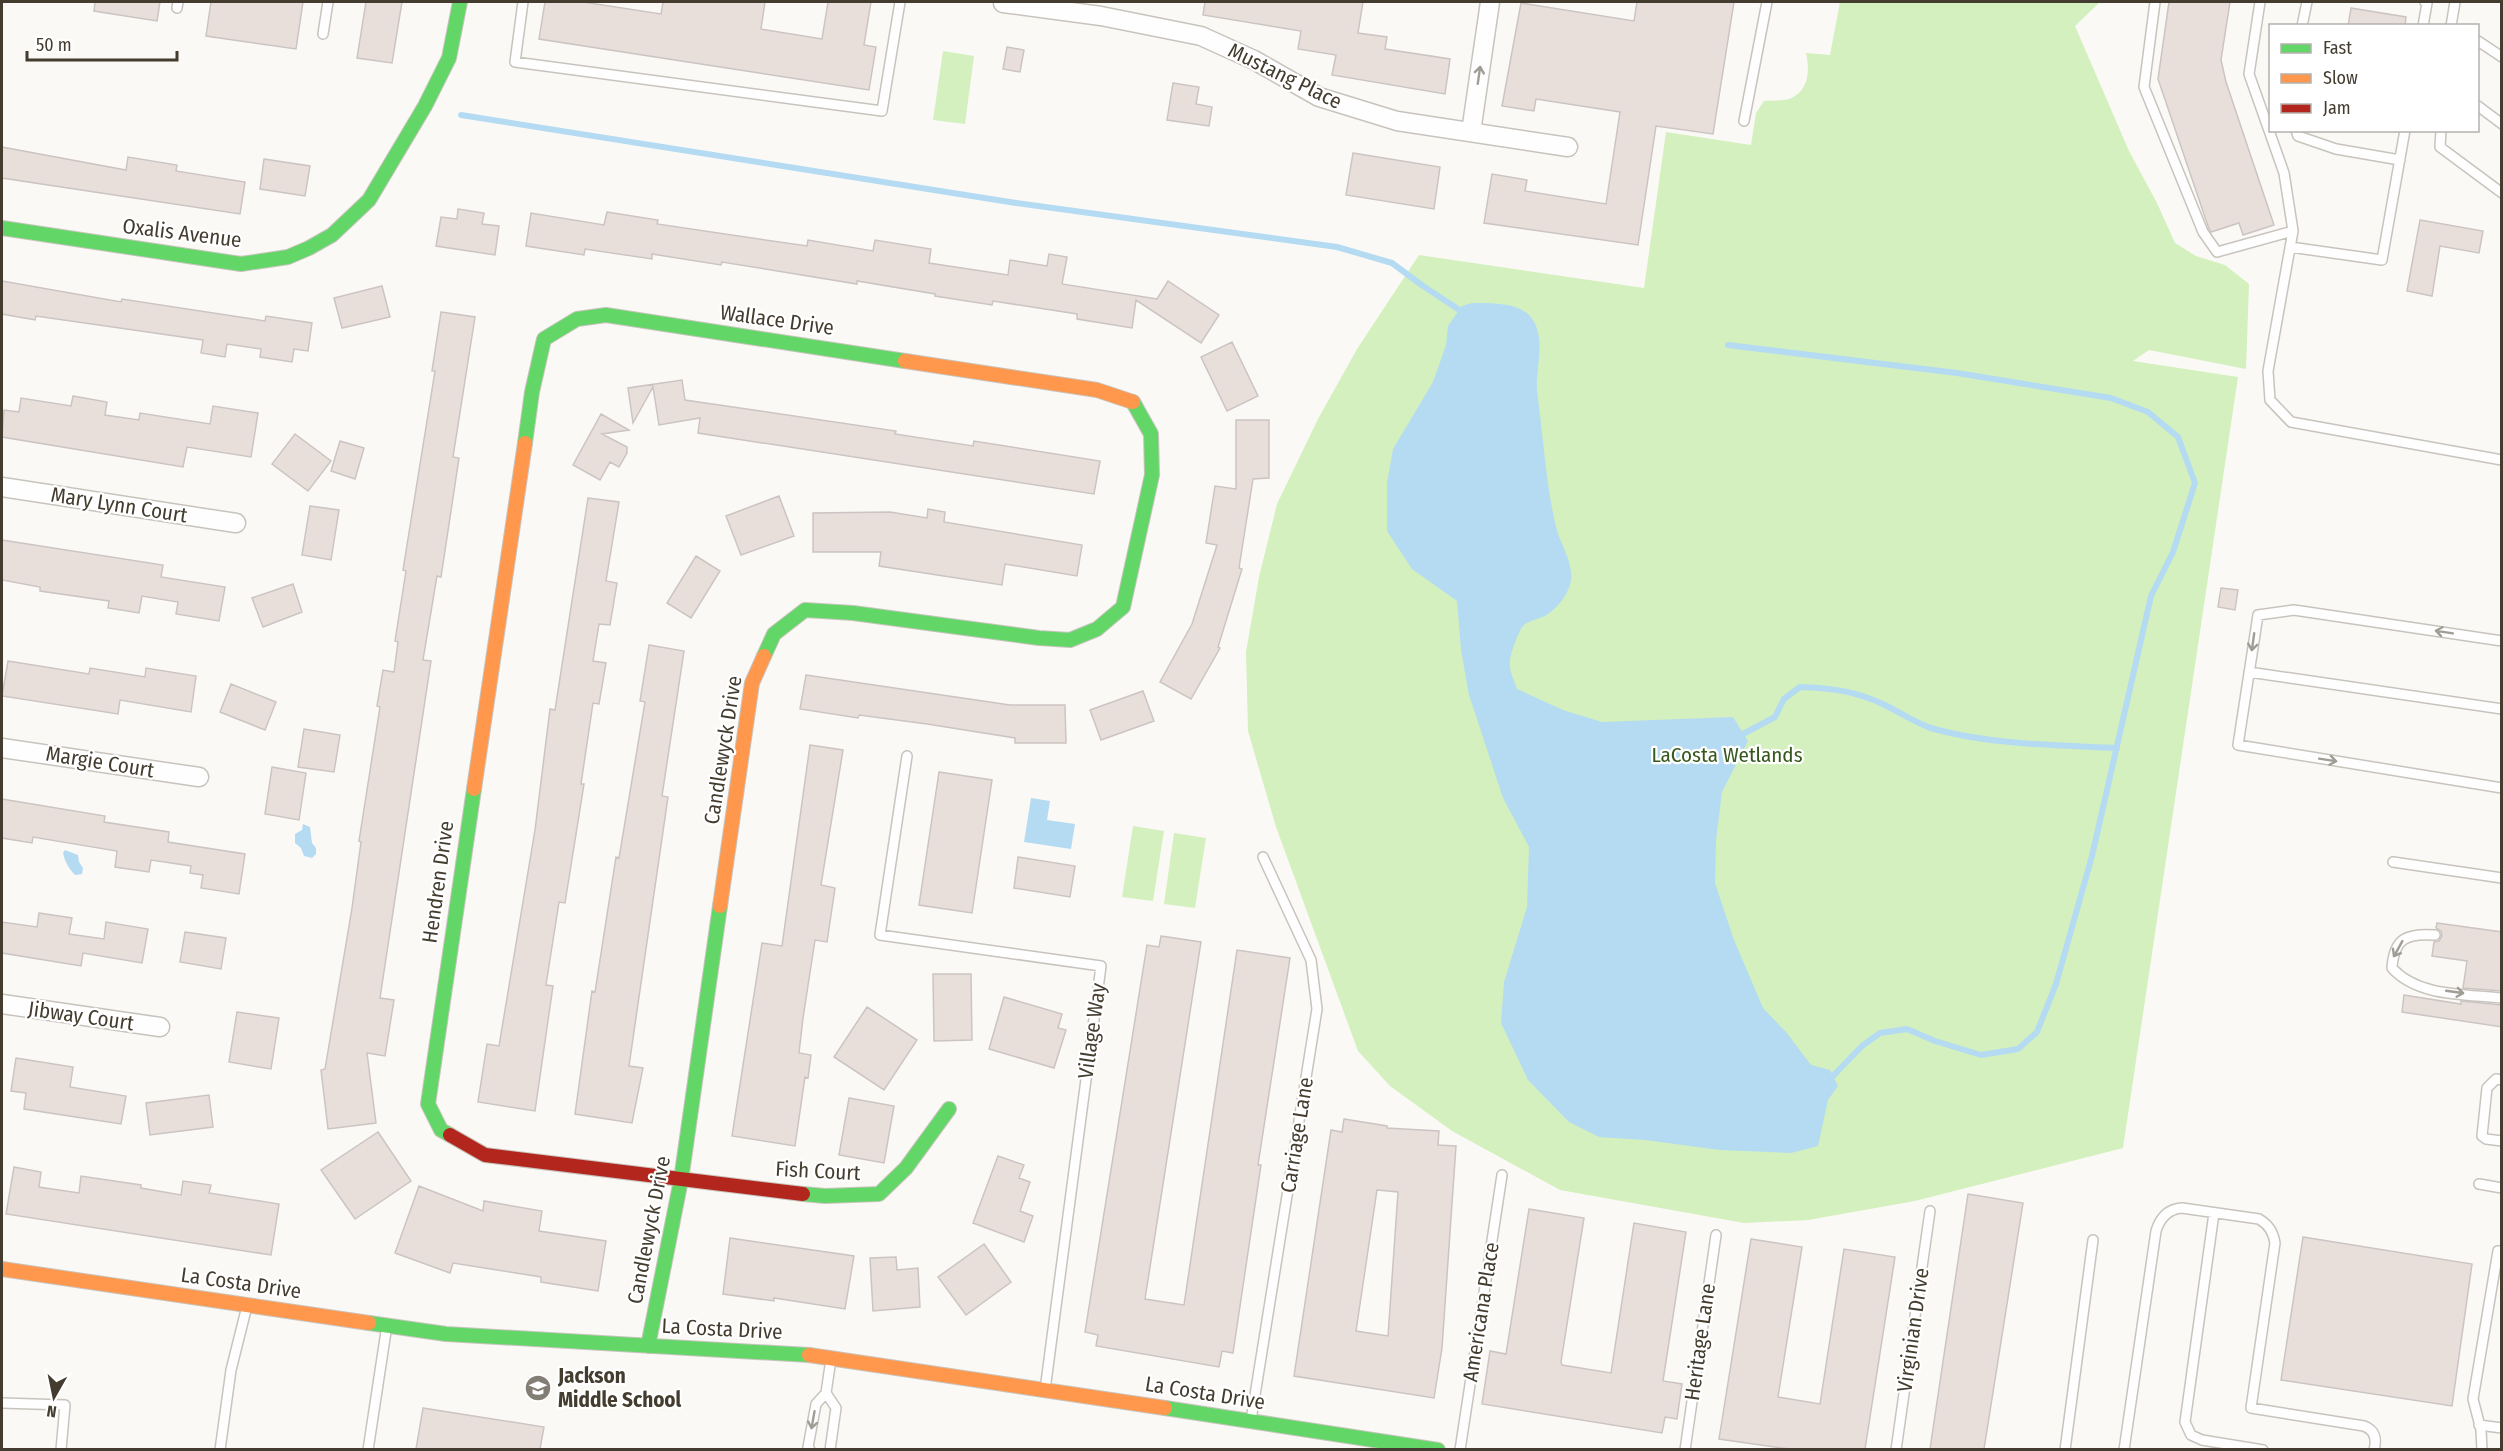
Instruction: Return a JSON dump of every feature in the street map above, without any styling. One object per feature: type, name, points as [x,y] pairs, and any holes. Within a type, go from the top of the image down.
[{"type":"street","name":"Oxalis Avenue","points":[[2,228],[241,264],[288,257],[309,248],[332,235],[369,200],[425,106],[449,58],[460,2]]},
{"type":"street","points":[[1471,132],[1490,2]]},
{"type":"street","name":"Mustang Place","points":[[1003,3],[1102,9],[1201,36],[1254,60],[1319,97],[1348,107],[1397,121],[1568,147]]},
{"type":"street","name":"Wallace Drive","points":[[532,392],[544,339],[577,320],[606,315],[1064,383]]},
{"type":"street","name":"Candlewyck Drive","points":[[648,1346],[681,1180],[752,682],[774,634],[805,609],[1070,640],[1097,629],[1123,607],[1152,475],[1150,434],[1135,402],[1064,383]]},
{"type":"street","name":"Hendren Drive","points":[[532,392],[428,1104],[441,1130],[485,1155],[681,1180]]},
{"type":"street","name":"Mary Lynn Court","points":[[2,487],[236,523]]},
{"type":"street","name":"Margie Court","points":[[2,748],[200,777]]},
{"type":"street","name":"Jibway Court","points":[[2,1004],[160,1027]]},
{"type":"street","name":"Fish Court","points":[[681,1180],[825,1196],[879,1194],[906,1168],[949,1109]]},
{"type":"street","name":"La Costa Drive","points":[[2,1269],[446,1334],[831,1358],[1438,1449]]},
{"type":"lane","points":[[323,34],[328,2]]},
{"type":"lane","points":[[523,2],[515,62],[882,111],[900,2]]},
{"type":"lane","points":[[1744,121],[1767,2]]},
{"type":"lane","points":[[2155,2],[2144,87],[2203,232],[2217,252],[2293,231]]},
{"type":"lane","points":[[2260,2],[2249,74],[2269,131]]},
{"type":"lane","points":[[2302,24],[2307,2]]},
{"type":"lane","points":[[2423,24],[2427,3],[2425,2]]},
{"type":"lane","points":[[2452,24],[2455,2]]},
{"type":"lane","points":[[2479,42],[2502,57]]},
{"type":"lane","points":[[2479,107],[2502,124]]},
{"type":"lane","points":[[2270,132],[2284,173],[2293,231],[2268,371],[2270,400],[2291,422],[2502,460]]},
{"type":"lane","points":[[2297,132],[2298,136],[2336,149],[2400,160]]},
{"type":"lane","points":[[2290,248],[2382,260],[2405,132]]},
{"type":"lane","points":[[2441,132],[2440,147],[2502,193]]},
{"type":"lane","points":[[2502,641],[2294,610],[2258,615],[2238,745],[2502,788]]},
{"type":"lane","points":[[2249,672],[2502,709]]},
{"type":"lane","name":"Village Way","points":[[908,756],[880,935],[1101,966],[1045,1390]]},
{"type":"lane","name":"Carriage Lane","points":[[1251,1422],[1317,1009],[1311,960],[1263,857]]},
{"type":"lane","points":[[2393,862],[2502,879]]},
{"type":"lane","points":[[2435,935],[2415,934],[2403,939],[2393,953],[2392,968],[2400,978],[2420,988],[2502,998]]},
{"type":"lane","points":[[2502,1080],[2496,1079],[2487,1088],[2482,1136],[2502,1142]]},
{"type":"lane","name":"Americana Place","points":[[1460,1449],[1502,1175]]},
{"type":"lane","points":[[2479,1184],[2502,1188]]},
{"type":"lane","points":[[2124,1449],[2158,1225],[2166,1214],[2178,1208],[2259,1220],[2269,1227],[2274,1237],[2251,1408],[2364,1426],[2371,1429],[2375,1437],[2374,1449]]},
{"type":"lane","name":"Virginian Drive","points":[[1896,1449],[1930,1211]]},
{"type":"lane","points":[[2214,1213],[2185,1422],[2191,1435],[2202,1440],[2264,1449]]},
{"type":"lane","name":"Heritage Lane","points":[[1685,1449],[1716,1235]]},
{"type":"lane","points":[[2065,1449],[2093,1240]]},
{"type":"lane","points":[[2482,1449],[2473,1399],[2498,1251],[2502,1251]]},
{"type":"lane","points":[[220,1449],[231,1370],[247,1306]]},
{"type":"lane","points":[[368,1449],[387,1325]]},
{"type":"lane","points":[[810,1449],[808,1447],[816,1404],[826,1393],[831,1358]]},
{"type":"lane","points":[[826,1393],[836,1408],[830,1449]]},
{"type":"lane","points":[[2,1403],[65,1405],[61,1449]]},
{"type":"lane","points":[[2479,1425],[2502,1428]]},
{"type":"green space","name":"LaCosta Wetlands","points":[[1840,2],[2100,2],[2075,26],[2129,151],[2175,243],[2196,256],[2225,265],[2249,284],[2246,369],[2149,350],[2133,361],[2238,377],[2123,1148],[1915,1201],[1808,1220],[1744,1223],[1560,1190],[1452,1131],[1390,1086],[1358,1051],[1276,827],[1248,731],[1246,652],[1259,577],[1277,504],[1318,419],[1357,349],[1419,255],[1644,288],[1666,132],[1751,145],[1756,113],[1764,101],[1789,99],[1796,96],[1804,86],[1808,73],[1806,53],[1830,55]]},
{"type":"green space","points":[[943,51],[974,56],[965,124],[933,120]]},
{"type":"green space","points":[[1133,826],[1164,831],[1153,901],[1122,897]]},
{"type":"green space","points":[[1174,833],[1206,838],[1195,908],[1164,904]]},
{"type":"water","points":[[1472,303],[1502,304],[1517,308],[1529,315],[1535,323],[1539,342],[1537,391],[1550,494],[1556,527],[1571,573],[1568,591],[1558,605],[1545,616],[1526,623],[1519,633],[1510,663],[1517,689],[1563,710],[1602,722],[1733,717],[1748,741],[1722,792],[1716,840],[1715,883],[1734,940],[1763,1008],[1786,1032],[1811,1065],[1830,1070],[1838,1086],[1828,1100],[1818,1146],[1791,1153],[1720,1150],[1645,1140],[1599,1137],[1569,1122],[1528,1080],[1501,1023],[1504,982],[1527,907],[1529,847],[1503,798],[1469,695],[1461,650],[1457,601],[1412,569],[1387,531],[1387,483],[1393,449],[1433,382],[1446,345],[1448,326],[1462,306]]},
{"type":"water","points":[[1031,798],[1050,801],[1047,820],[1075,824],[1071,849],[1024,842]]},
{"type":"water","points":[[303,824],[310,827],[312,843],[316,848],[316,854],[312,858],[304,856],[301,848],[295,843],[295,834],[302,830]]},
{"type":"water","points":[[65,850],[78,855],[83,868],[82,874],[75,875],[71,870],[63,853]]},
{"type":"building","points":[[95,2],[160,2],[157,21],[94,11]]},
{"type":"building","points":[[211,2],[303,2],[296,49],[206,36]]},
{"type":"building","points":[[366,2],[402,2],[392,63],[357,58]]},
{"type":"building","points":[[545,2],[583,2],[661,14],[663,2],[765,2],[761,29],[822,39],[828,2],[871,2],[864,45],[876,47],[869,90],[539,39]]},
{"type":"building","points":[[1205,2],[1363,2],[1358,33],[1387,37],[1385,49],[1450,59],[1445,94],[1332,75],[1336,55],[1298,49],[1301,31],[1203,15]]},
{"type":"building","points":[[1637,2],[1734,2],[1713,134],[1656,126],[1638,245],[1484,223],[1492,174],[1527,180],[1525,191],[1606,204],[1620,112],[1536,99],[1534,111],[1502,106],[1521,3],[1634,21]]},
{"type":"building","points":[[2169,2],[2230,2],[2221,60],[2226,82],[2274,225],[2243,235],[2239,223],[2211,232],[2209,229],[2158,79]]},
{"type":"building","points":[[2351,8],[2406,17],[2405,24],[2348,24]]},
{"type":"building","points":[[1007,47],[1024,50],[1020,72],[1003,69]]},
{"type":"building","points":[[1173,83],[1199,87],[1196,104],[1212,107],[1209,126],[1167,120]]},
{"type":"building","points":[[2,147],[126,170],[128,157],[177,165],[176,171],[245,182],[240,214],[2,178]]},
{"type":"building","points":[[1353,153],[1440,167],[1434,209],[1346,195]]},
{"type":"building","points":[[264,159],[310,166],[305,196],[260,189]]},
{"type":"building","points":[[458,209],[484,213],[482,224],[499,226],[495,255],[436,246],[441,217],[457,219]]},
{"type":"building","points":[[607,212],[658,220],[657,224],[807,246],[808,240],[873,251],[875,240],[931,249],[929,263],[1008,275],[1010,260],[1047,266],[1049,254],[1067,257],[1062,284],[1157,299],[1168,281],[1219,315],[1201,343],[1136,300],[1132,328],[1077,319],[1077,314],[993,301],[992,305],[857,281],[857,284],[722,262],[721,265],[652,254],[652,259],[585,249],[584,255],[526,246],[531,213],[604,225]]},
{"type":"building","points":[[2420,220],[2483,231],[2479,253],[2440,246],[2432,296],[2407,291]]},
{"type":"building","points":[[2,281],[121,302],[122,299],[265,321],[266,316],[312,323],[308,351],[294,349],[292,362],[260,357],[261,349],[227,344],[225,357],[201,353],[203,340],[36,316],[35,320],[2,314]]},
{"type":"building","points":[[382,286],[390,317],[342,328],[334,298]]},
{"type":"building","points":[[441,312],[475,317],[453,457],[459,458],[441,577],[437,576],[423,660],[431,661],[380,998],[394,1000],[385,1056],[367,1053],[376,1123],[328,1129],[321,1070],[325,1069],[352,908],[361,842],[359,841],[380,707],[377,706],[383,670],[394,672],[398,642],[395,641],[406,571],[403,570],[435,371],[432,371]]},
{"type":"building","points":[[1232,342],[1258,396],[1227,411],[1201,357]]},
{"type":"building","points":[[682,380],[685,400],[896,431],[895,434],[973,446],[974,441],[1100,461],[1094,494],[698,433],[700,418],[659,425],[653,387],[633,423],[628,388]]},
{"type":"building","points":[[73,396],[107,402],[105,415],[139,420],[140,413],[210,424],[213,406],[258,413],[251,457],[187,447],[183,467],[2,437],[4,410],[19,412],[21,398],[71,406]]},
{"type":"building","points":[[601,414],[629,430],[602,434],[627,447],[627,453],[619,467],[610,462],[600,480],[573,465]]},
{"type":"building","points":[[1236,420],[1269,420],[1269,478],[1253,479],[1239,568],[1242,569],[1218,647],[1220,648],[1191,699],[1160,682],[1192,624],[1217,545],[1206,543],[1215,486],[1236,489]]},
{"type":"building","points":[[295,434],[331,461],[308,491],[272,464]]},
{"type":"building","points":[[340,441],[364,448],[355,479],[331,471]]},
{"type":"building","points":[[779,496],[794,536],[741,555],[726,516]]},
{"type":"building","points":[[588,498],[619,502],[606,581],[617,583],[610,625],[599,624],[593,661],[606,663],[599,704],[593,703],[581,784],[584,784],[565,903],[559,902],[546,985],[553,986],[535,1111],[478,1102],[487,1044],[499,1046],[535,830],[550,709],[555,710]]},
{"type":"building","points":[[310,506],[339,510],[331,560],[302,555]]},
{"type":"building","points":[[928,509],[945,512],[944,522],[1082,545],[1077,576],[1005,564],[1002,585],[879,566],[881,552],[813,552],[813,513],[890,512],[927,518]]},
{"type":"building","points":[[2,540],[163,565],[161,577],[225,587],[219,621],[176,614],[178,602],[142,596],[139,613],[108,608],[109,601],[40,591],[40,587],[2,580]]},
{"type":"building","points":[[696,556],[720,571],[691,618],[667,603]]},
{"type":"building","points":[[293,584],[302,612],[263,627],[252,598]]},
{"type":"building","points":[[2221,588],[2238,590],[2235,610],[2218,607]]},
{"type":"building","points":[[649,645],[684,651],[662,796],[668,797],[629,1066],[643,1068],[632,1123],[575,1114],[592,991],[595,992],[616,857],[619,858],[645,702],[640,701]]},
{"type":"building","points":[[8,661],[89,674],[90,668],[145,677],[146,668],[196,676],[191,712],[120,700],[118,714],[2,696]]},
{"type":"building","points":[[806,675],[1010,705],[1065,705],[1066,743],[1015,743],[1015,738],[927,724],[859,715],[858,718],[800,709]]},
{"type":"building","points":[[231,684],[276,702],[265,730],[220,712]]},
{"type":"building","points":[[1143,691],[1154,721],[1101,740],[1090,710]]},
{"type":"building","points":[[304,729],[340,735],[334,772],[298,767]]},
{"type":"building","points":[[810,745],[843,750],[821,885],[835,888],[827,942],[815,940],[799,1053],[811,1055],[808,1078],[805,1077],[795,1146],[732,1136],[762,943],[782,946]]},
{"type":"building","points":[[272,767],[306,773],[299,820],[265,814]]},
{"type":"building","points":[[939,772],[992,780],[972,913],[919,905]]},
{"type":"building","points":[[2,799],[105,816],[104,822],[169,832],[168,842],[245,854],[239,894],[201,888],[203,875],[190,873],[191,866],[151,860],[149,872],[115,867],[117,851],[33,837],[32,843],[2,838]]},
{"type":"building","points":[[1018,857],[1075,866],[1070,897],[1014,888]]},
{"type":"building","points":[[39,913],[72,918],[69,934],[104,939],[106,922],[148,929],[142,963],[83,953],[81,966],[2,953],[2,922],[37,927]]},
{"type":"building","points":[[2437,923],[2502,932],[2502,991],[2463,988],[2467,961],[2432,956],[2434,942],[2439,941],[2442,936],[2441,931],[2436,928]]},
{"type":"building","points":[[185,932],[226,938],[221,969],[180,962]]},
{"type":"building","points":[[1161,936],[1201,942],[1145,1299],[1184,1305],[1237,950],[1290,958],[1258,1165],[1261,1165],[1233,1353],[1222,1351],[1219,1367],[1096,1346],[1098,1335],[1085,1332],[1147,945],[1159,947]]},
{"type":"building","points":[[933,974],[971,974],[972,1040],[934,1041]]},
{"type":"building","points":[[2404,995],[2461,1004],[2461,1001],[2502,1005],[2502,1027],[2402,1012]]},
{"type":"building","points":[[1004,997],[1062,1014],[1058,1028],[1066,1030],[1054,1068],[989,1049]]},
{"type":"building","points":[[867,1007],[917,1040],[884,1090],[834,1057]]},
{"type":"building","points":[[237,1012],[279,1018],[271,1069],[229,1062]]},
{"type":"building","points":[[16,1058],[73,1067],[70,1087],[126,1096],[121,1124],[24,1109],[26,1093],[11,1091]]},
{"type":"building","points":[[209,1095],[213,1127],[150,1135],[146,1103]]},
{"type":"building","points":[[849,1098],[894,1106],[884,1163],[839,1155]]},
{"type":"building","points":[[1344,1119],[1387,1126],[1387,1128],[1439,1131],[1438,1145],[1456,1146],[1442,1348],[1434,1398],[1294,1376],[1331,1130],[1342,1132]],"holes":[[[1377,1190],[1398,1192],[1388,1336],[1356,1331]]]},
{"type":"building","points":[[378,1132],[411,1181],[355,1219],[321,1170]]},
{"type":"building","points":[[998,1156],[1024,1165],[1019,1178],[1030,1182],[1020,1211],[1033,1216],[1024,1242],[973,1223]]},
{"type":"building","points":[[14,1167],[41,1172],[39,1187],[79,1193],[81,1176],[141,1185],[141,1188],[181,1195],[183,1181],[211,1185],[209,1193],[279,1204],[271,1255],[6,1214]]},
{"type":"building","points":[[419,1186],[483,1211],[484,1201],[542,1211],[539,1231],[606,1241],[598,1291],[541,1282],[541,1277],[453,1263],[450,1273],[395,1253]]},
{"type":"building","points":[[1968,1194],[2023,1203],[1984,1449],[1930,1449]]},
{"type":"building","points":[[1529,1209],[1584,1218],[1561,1362],[1562,1365],[1611,1373],[1634,1223],[1686,1232],[1663,1381],[1682,1384],[1677,1419],[1665,1417],[1662,1433],[1482,1404],[1490,1351],[1506,1354]]},
{"type":"building","points":[[2303,1237],[2472,1264],[2452,1406],[2281,1380]]},
{"type":"building","points":[[730,1238],[854,1256],[845,1309],[774,1298],[774,1301],[723,1294]]},
{"type":"building","points":[[1751,1239],[1802,1247],[1778,1397],[1820,1404],[1844,1249],[1895,1257],[1865,1449],[1789,1449],[1719,1439]]},
{"type":"building","points":[[984,1244],[1011,1282],[966,1315],[938,1277]]},
{"type":"building","points":[[896,1257],[897,1270],[918,1268],[920,1307],[873,1311],[870,1258]]},
{"type":"building","points":[[423,1408],[544,1427],[540,1449],[416,1449]]},
{"type":"waterway","points":[[461,115],[1016,203],[1337,247],[1392,263],[1464,313]]},
{"type":"waterway","points":[[1728,345],[1957,373],[2111,398],[2148,412],[2178,437],[2195,483],[2173,552],[2151,596],[2092,856],[2056,984],[2037,1032],[2018,1049],[1981,1055],[1935,1041],[1907,1029],[1880,1033],[1862,1046],[1833,1076]]},
{"type":"waterway","points":[[1743,734],[1775,717],[1784,699],[1800,687],[1833,689],[1864,696],[1928,727],[1956,734],[2025,743],[2117,748]]},
{"type":"traffic: fast","points":[[2,228],[241,264],[288,257],[309,248],[332,235],[369,200],[425,106],[449,58],[460,2]]},
{"type":"traffic: fast","points":[[525,443],[532,392],[544,339],[577,319],[606,315],[905,361]]},
{"type":"traffic: fast","points":[[764,656],[774,634],[805,610],[853,613],[1039,638],[1070,640],[1097,629],[1123,607],[1152,475],[1151,434],[1133,402]]},
{"type":"traffic: fast","points":[[450,1135],[441,1130],[428,1104],[474,789]]},
{"type":"traffic: fast","points":[[648,1346],[681,1180],[720,906]]},
{"type":"traffic: fast","points":[[803,1194],[825,1196],[879,1194],[906,1168],[949,1109]]},
{"type":"traffic: fast","points":[[369,1323],[446,1334],[809,1355]]},
{"type":"traffic: fast","points":[[1165,1408],[1438,1450]]},
{"type":"traffic: slow","points":[[905,361],[1097,390],[1133,402]]},
{"type":"traffic: slow","points":[[474,789],[525,443]]},
{"type":"traffic: slow","points":[[720,906],[752,683],[764,656]]},
{"type":"traffic: slow","points":[[2,1269],[369,1323]]},
{"type":"traffic: slow","points":[[809,1355],[1165,1408]]},
{"type":"traffic: jam","points":[[450,1135],[485,1155],[803,1194]]},
{"type":"place","name":"Jackson Middle School","points":[[538,1388]]}]
